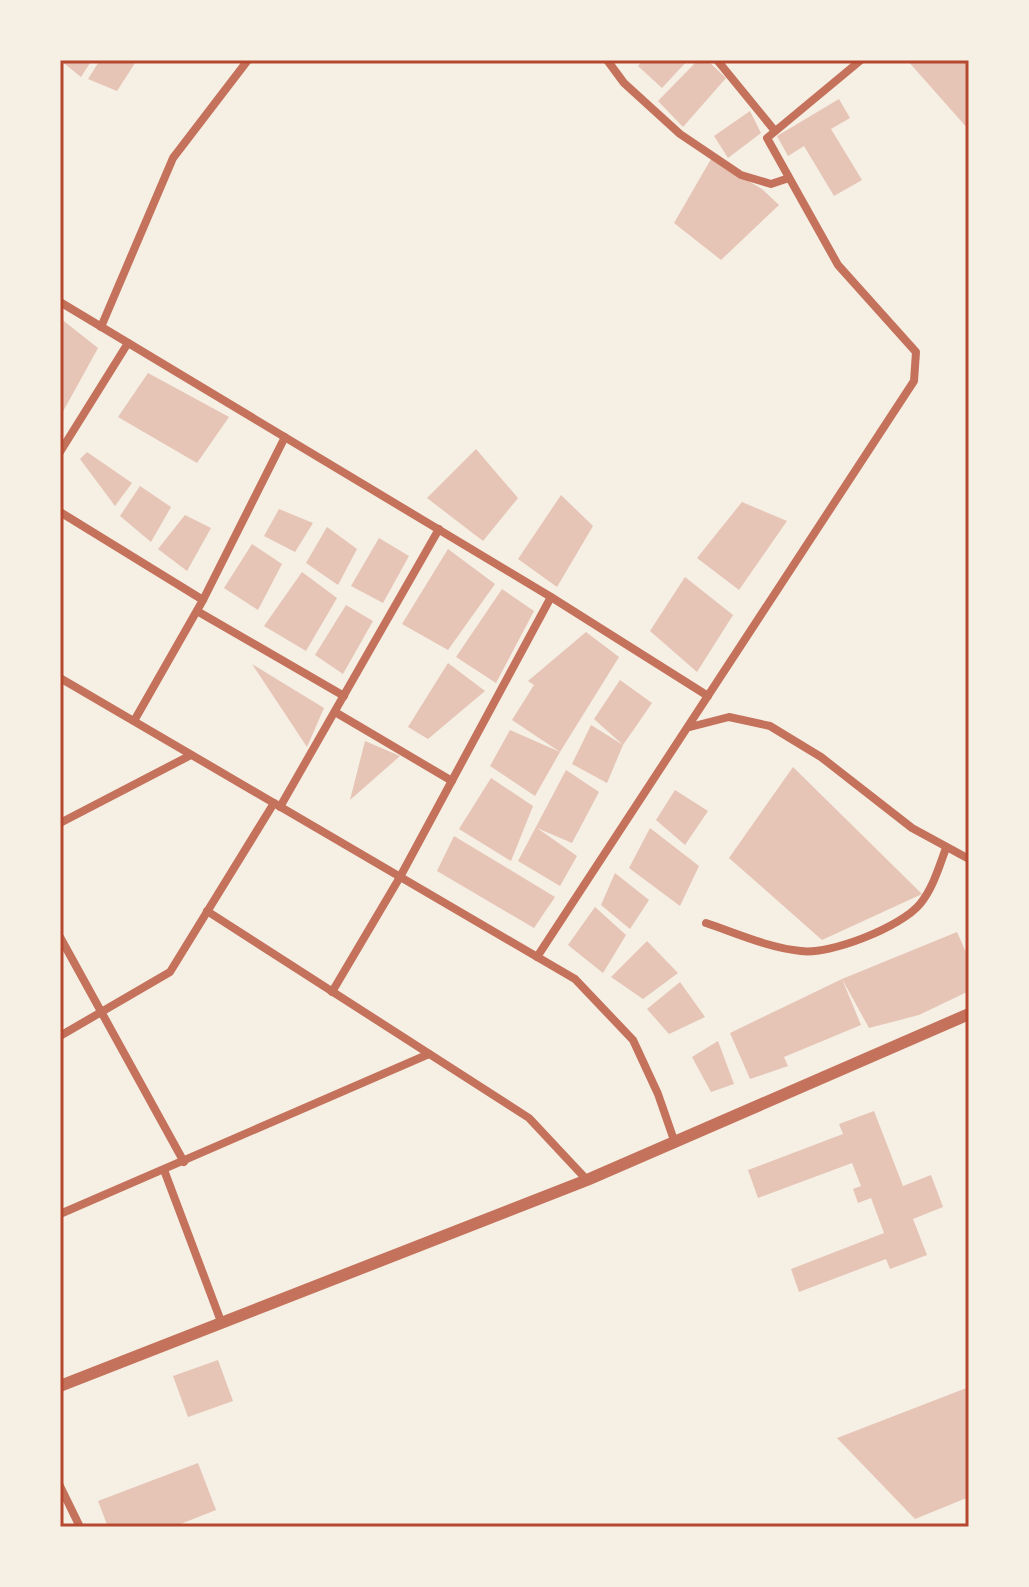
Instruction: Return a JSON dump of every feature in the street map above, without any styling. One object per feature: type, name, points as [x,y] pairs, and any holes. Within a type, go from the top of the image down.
[{"type":"street","points":[[101,327],[173,158],[248,60]]},
{"type":"street","points":[[607,60],[624,83],[680,134],[741,175],[771,184],[789,178]]},
{"type":"street","points":[[717,60],[775,131]]},
{"type":"street","points":[[537,957],[914,381],[916,352],[838,265],[767,138],[861,60]]},
{"type":"street","points":[[60,302],[551,597],[708,696]]},
{"type":"street","points":[[60,452],[128,343]]},
{"type":"street","points":[[134,721],[203,600],[285,437]]},
{"type":"street","points":[[60,512],[203,600]]},
{"type":"street","points":[[60,1036],[170,972],[335,712],[439,529]]},
{"type":"street","points":[[332,992],[400,877],[551,597]]},
{"type":"street","points":[[197,611],[344,696]]},
{"type":"street","points":[[60,678],[575,979],[633,1040],[658,1094],[675,1143]]},
{"type":"street","points":[[335,712],[452,781]]},
{"type":"street","points":[[689,728],[729,717],[770,726],[821,757],[912,828],[969,859]]},
{"type":"street","points":[[60,823],[191,755]]},
{"type":"street","points":[[706,923],[797,951],[833,948],[894,924],[914,910],[929,890],[946,848]]},
{"type":"street","points":[[207,911],[529,1118],[587,1180]]},
{"type":"street","points":[[60,937],[184,1162]]},
{"type":"street","points":[[60,1386],[587,1180],[969,1014]]},
{"type":"street","points":[[60,1214],[429,1054]]},
{"type":"street","points":[[164,1170],[222,1324]]},
{"type":"street","points":[[60,1486],[80,1527]]},
{"type":"building","points":[[60,60],[92,60],[81,77]]},
{"type":"building","points":[[100,60],[137,60],[117,91],[88,79]]},
{"type":"building","points":[[643,60],[688,60],[662,88],[638,66]]},
{"type":"building","points":[[698,60],[707,60],[726,78],[683,127],[658,101]]},
{"type":"building","points":[[907,60],[969,60],[969,130]]},
{"type":"building","points":[[839,99],[850,118],[831,129],[862,180],[834,196],[804,146],[788,156],[777,136]]},
{"type":"building","points":[[750,111],[761,133],[728,158],[714,136]]},
{"type":"building","points":[[711,159],[762,189],[779,205],[721,260],[674,223]]},
{"type":"building","points":[[60,318],[98,348],[60,417]]},
{"type":"building","points":[[148,373],[229,417],[197,463],[118,417]]},
{"type":"building","points":[[476,449],[518,498],[483,541],[427,498]]},
{"type":"building","points":[[87,452],[132,483],[115,506],[80,459]]},
{"type":"building","points":[[140,486],[171,507],[151,542],[120,516]]},
{"type":"building","points":[[561,495],[593,526],[557,587],[518,559]]},
{"type":"building","points":[[742,502],[787,521],[739,590],[697,558]]},
{"type":"building","points":[[279,509],[313,523],[295,552],[264,536]]},
{"type":"building","points":[[185,515],[211,528],[187,571],[158,549]]},
{"type":"building","points":[[327,527],[357,549],[338,585],[306,563]]},
{"type":"building","points":[[379,538],[409,556],[383,603],[351,586]]},
{"type":"building","points":[[252,544],[282,564],[258,610],[224,588]]},
{"type":"building","points":[[448,549],[495,584],[448,650],[402,624]]},
{"type":"building","points":[[302,572],[337,598],[306,651],[264,626]]},
{"type":"building","points":[[685,577],[733,615],[697,672],[650,631]]},
{"type":"building","points":[[502,589],[534,611],[496,683],[456,657]]},
{"type":"building","points":[[346,605],[373,621],[343,674],[315,655]]},
{"type":"building","points":[[586,632],[619,657],[560,752],[512,720],[534,685],[528,681]]},
{"type":"building","points":[[448,663],[485,691],[428,739],[408,727]]},
{"type":"building","points":[[252,664],[324,708],[307,747]]},
{"type":"building","points":[[620,680],[652,703],[623,745],[594,719]]},
{"type":"building","points":[[591,725],[623,745],[607,783],[572,764]]},
{"type":"building","points":[[510,730],[560,752],[535,796],[490,766]]},
{"type":"building","points":[[365,741],[400,756],[350,800]]},
{"type":"building","points":[[793,767],[922,894],[822,940],[729,858]]},
{"type":"building","points":[[566,770],[599,792],[572,843],[537,828],[577,856],[560,886],[518,861]]},
{"type":"building","points":[[491,778],[533,806],[511,861],[459,829]]},
{"type":"building","points":[[675,790],[708,811],[685,845],[656,820]]},
{"type":"building","points":[[650,828],[699,866],[680,906],[629,868]]},
{"type":"building","points":[[454,836],[555,897],[534,928],[437,871]]},
{"type":"building","points":[[615,873],[649,900],[630,929],[601,905]]},
{"type":"building","points":[[595,907],[626,935],[603,973],[568,945]]},
{"type":"building","points":[[957,932],[969,959],[969,991],[919,1015],[869,1028],[842,979]]},
{"type":"building","points":[[647,941],[678,973],[643,999],[611,977]]},
{"type":"building","points":[[842,979],[861,1025],[784,1057],[788,1066],[750,1079],[730,1033]]},
{"type":"building","points":[[680,982],[705,1017],[669,1034],[647,1009]]},
{"type":"building","points":[[718,1041],[734,1084],[711,1092],[692,1057]]},
{"type":"building","points":[[874,1111],[903,1186],[931,1175],[943,1207],[913,1219],[927,1255],[890,1269],[886,1259],[799,1292],[791,1269],[884,1233],[871,1198],[858,1203],[853,1189],[861,1186],[852,1163],[758,1198],[748,1170],[843,1134],[839,1124]]},
{"type":"building","points":[[218,1360],[233,1401],[188,1417],[173,1376]]},
{"type":"building","points":[[969,1387],[969,1497],[915,1519],[837,1438]]},
{"type":"building","points":[[198,1463],[216,1510],[173,1527],[108,1527],[98,1501]]}]
